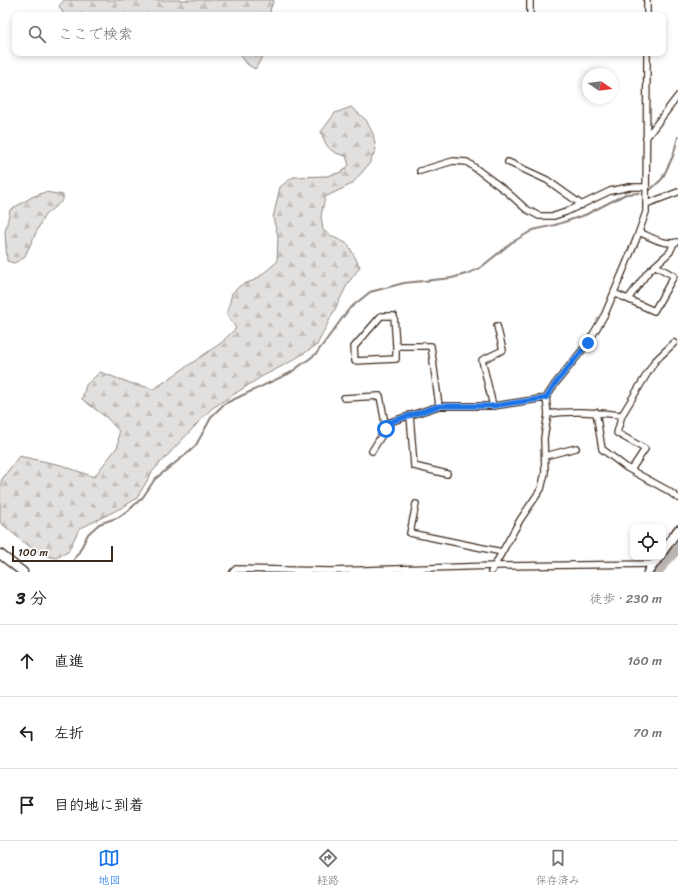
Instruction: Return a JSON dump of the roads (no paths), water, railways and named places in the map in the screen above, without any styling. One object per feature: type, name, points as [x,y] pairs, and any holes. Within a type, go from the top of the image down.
[{"type":"street","points":[[530,0],[530,12]]},
{"type":"street","points":[[647,0],[647,12]]},
{"type":"street","points":[[493,569],[520,520],[542,489],[545,473],[544,438],[548,414],[546,398],[555,384],[588,343],[605,314],[646,212],[647,56]]},
{"type":"street","points":[[646,138],[678,96]]},
{"type":"street","points":[[420,171],[453,161],[467,162],[506,191],[526,209],[539,216],[554,216],[566,212],[610,190],[629,187],[646,187]]},
{"type":"street","points":[[508,162],[547,180],[582,204]]},
{"type":"street","points":[[646,204],[678,192]]},
{"type":"street","points":[[639,232],[660,242],[670,244],[676,243]]},
{"type":"street","points":[[628,299],[648,272],[670,252],[676,243]]},
{"type":"street","points":[[614,294],[654,311],[674,276],[656,266]]},
{"type":"street","points":[[381,316],[394,316],[396,346],[396,359],[355,361],[354,347],[381,316]]},
{"type":"street","points":[[493,406],[482,360],[503,350],[497,326]]},
{"type":"street","points":[[631,470],[645,449],[617,433],[622,415],[655,360],[674,343]]},
{"type":"street","points":[[396,346],[431,346],[439,406]]},
{"type":"street","points":[[344,398],[380,396],[386,429]]},
{"type":"street","points":[[372,451],[390,422],[439,406],[493,406],[546,398]]},
{"type":"street","points":[[548,414],[563,411],[596,412],[622,415]]},
{"type":"street","points":[[596,412],[602,449],[631,470],[667,490],[678,498]]},
{"type":"street","points":[[410,415],[414,466],[447,474]]},
{"type":"street","points":[[545,456],[576,448]]},
{"type":"street","points":[[416,504],[410,533],[502,552]]},
{"type":"street","points":[[666,547],[678,530]]},
{"type":"street","points":[[0,554],[23,572]]},
{"type":"street","points":[[233,572],[236,569],[331,572],[493,569],[656,560]]},
{"type":"street","points":[[648,572],[656,560]]},
{"type":"waterway","points":[[650,190],[662,179],[673,156],[678,137]]},
{"type":"waterway","points":[[73,561],[88,534],[99,524],[119,517],[128,511],[143,497],[155,479],[196,445],[212,416],[224,404],[290,373],[316,354],[349,309],[370,292],[404,283],[452,278],[469,273],[480,268],[511,243],[533,230],[555,225],[585,215],[626,194],[640,193]]},
{"type":"waterway","points":[[657,572],[678,547]]}]
